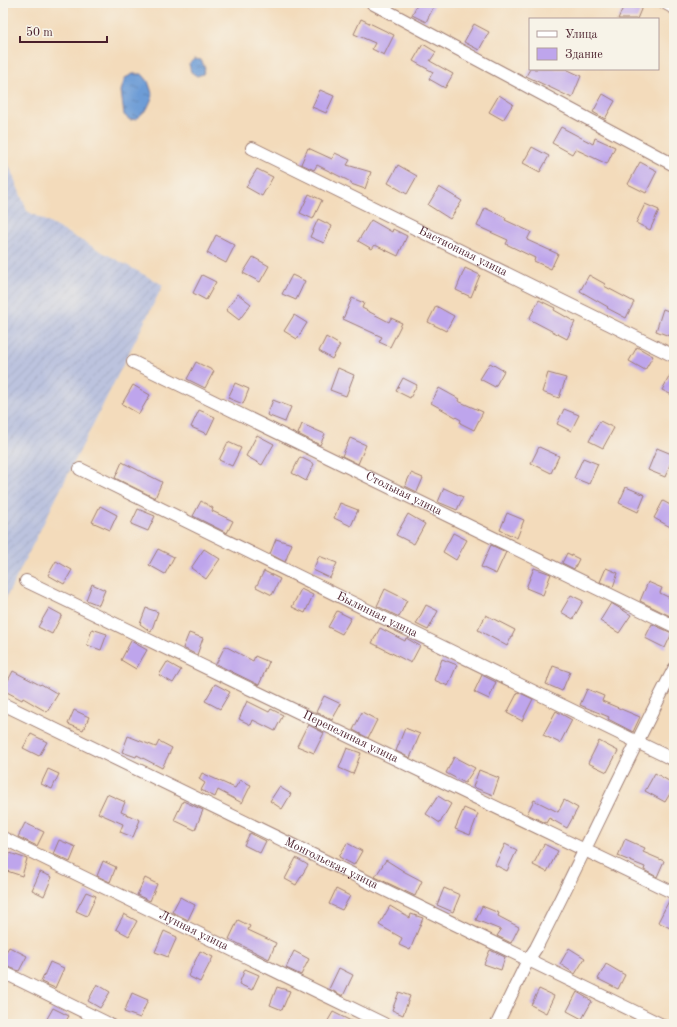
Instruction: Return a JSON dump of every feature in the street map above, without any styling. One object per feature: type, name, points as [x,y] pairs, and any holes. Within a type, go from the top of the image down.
[{"type":"street","points":[[372,3],[674,165]]},
{"type":"street","points":[[665,3],[674,8]]},
{"type":"street","name":"Бастионная улица","points":[[252,148],[674,356]]},
{"type":"street","name":"Стольная улица","points":[[133,362],[674,626]]},
{"type":"street","name":"Былинная улица","points":[[80,469],[285,572],[504,676],[674,760]]},
{"type":"street","name":"Перепелиная улица","points":[[26,582],[674,893]]},
{"type":"street","points":[[497,1024],[528,960],[536,948],[585,850],[636,742],[674,670]]},
{"type":"street","name":"Монгольская улица","points":[[3,704],[660,1024]]},
{"type":"street","name":"Лунная улица","points":[[3,838],[384,1024]]},
{"type":"street","points":[[3,972],[109,1024]]},
{"type":"shaded area","points":[[3,150],[27,211],[163,285],[3,604]]},
{"type":"water","points":[[194,59],[201,60],[205,68],[203,74],[197,76],[191,72],[189,64]]},
{"type":"water","points":[[133,74],[142,74],[148,81],[153,96],[147,109],[136,119],[130,120],[124,115],[121,91],[125,78]]},
{"type":"building","points":[[418,3],[428,3],[434,6],[426,22],[412,15]]},
{"type":"building","points":[[625,3],[633,3],[642,7],[637,18],[618,18]]},
{"type":"building","points":[[361,19],[394,35],[384,55],[372,49],[375,43],[354,34]]},
{"type":"building","points":[[474,24],[489,32],[479,50],[464,42]]},
{"type":"building","points":[[423,44],[436,52],[430,61],[453,74],[445,88],[429,79],[433,72],[413,61]]},
{"type":"building","points":[[529,70],[568,70],[581,76],[572,98],[526,76]]},
{"type":"building","points":[[320,90],[334,96],[326,113],[312,107]]},
{"type":"building","points":[[603,94],[615,101],[605,119],[593,112]]},
{"type":"building","points":[[499,95],[513,104],[503,120],[489,112]]},
{"type":"building","points":[[561,127],[593,144],[595,138],[615,147],[607,164],[575,149],[572,154],[552,143]]},
{"type":"building","points":[[532,147],[549,156],[540,172],[523,163]]},
{"type":"building","points":[[308,148],[332,159],[335,153],[350,160],[347,165],[371,172],[365,189],[351,184],[351,182],[317,165],[314,170],[301,164]]},
{"type":"building","points":[[640,162],[657,171],[646,193],[628,184]]},
{"type":"building","points":[[398,165],[417,176],[407,194],[388,183]]},
{"type":"building","points":[[257,169],[273,177],[262,196],[246,187]]},
{"type":"building","points":[[439,187],[462,201],[450,219],[428,205]]},
{"type":"building","points":[[309,194],[322,200],[313,219],[300,213]]},
{"type":"building","points":[[645,204],[659,210],[650,230],[636,223]]},
{"type":"building","points":[[485,208],[506,218],[505,220],[531,232],[527,240],[558,254],[551,269],[534,261],[535,258],[506,244],[508,240],[477,226]]},
{"type":"building","points":[[318,219],[332,226],[324,243],[310,237]]},
{"type":"building","points":[[371,220],[392,232],[393,229],[407,236],[398,256],[375,245],[372,249],[358,241]]},
{"type":"building","points":[[216,235],[235,245],[226,263],[207,253]]},
{"type":"building","points":[[253,257],[269,266],[260,282],[243,273]]},
{"type":"building","points":[[465,268],[480,275],[471,297],[456,290]]},
{"type":"building","points":[[202,275],[216,282],[206,300],[193,293]]},
{"type":"building","points":[[292,275],[305,281],[296,300],[282,294]]},
{"type":"building","points":[[589,275],[605,284],[604,286],[634,302],[626,318],[580,291]]},
{"type":"building","points":[[238,294],[251,304],[239,320],[226,310]]},
{"type":"building","points":[[352,298],[364,303],[362,308],[389,322],[391,318],[402,323],[390,347],[379,342],[382,337],[343,319]]},
{"type":"building","points":[[539,300],[555,308],[554,310],[575,322],[567,339],[529,319]]},
{"type":"building","points":[[436,306],[454,316],[446,331],[428,322]]},
{"type":"building","points":[[663,309],[674,313],[674,331],[672,337],[656,331]]},
{"type":"building","points":[[294,315],[307,323],[297,339],[284,331]]},
{"type":"building","points":[[326,337],[340,345],[332,359],[319,351]]},
{"type":"building","points":[[637,347],[653,356],[645,370],[629,361]]},
{"type":"building","points":[[196,362],[214,371],[205,388],[187,379]]},
{"type":"building","points":[[490,363],[504,371],[495,387],[480,379]]},
{"type":"building","points":[[338,368],[354,375],[346,396],[330,390]]},
{"type":"building","points":[[674,368],[674,396],[662,390]]},
{"type":"building","points":[[548,373],[566,378],[559,398],[542,392]]},
{"type":"building","points":[[403,378],[417,385],[410,398],[396,391]]},
{"type":"building","points":[[235,383],[249,389],[243,404],[228,398]]},
{"type":"building","points":[[133,385],[150,395],[139,414],[122,404]]},
{"type":"building","points":[[439,388],[459,399],[458,401],[483,412],[474,430],[460,423],[461,420],[431,403]]},
{"type":"building","points":[[273,400],[291,407],[285,422],[267,415]]},
{"type":"building","points":[[564,409],[579,415],[571,431],[557,424]]},
{"type":"building","points":[[199,410],[215,417],[207,434],[191,427]]},
{"type":"building","points":[[600,421],[614,428],[603,448],[589,441]]},
{"type":"building","points":[[302,424],[325,434],[320,445],[298,434]]},
{"type":"building","points":[[257,435],[274,444],[262,465],[246,456]]},
{"type":"building","points":[[350,438],[366,445],[358,464],[342,456]]},
{"type":"building","points":[[228,442],[241,448],[232,466],[219,460]]},
{"type":"building","points":[[539,447],[559,456],[551,473],[531,463]]},
{"type":"building","points":[[657,448],[674,455],[665,477],[648,470]]},
{"type":"building","points":[[300,457],[314,464],[306,481],[292,473]]},
{"type":"building","points":[[583,458],[598,464],[589,484],[574,478]]},
{"type":"building","points":[[122,462],[162,482],[155,498],[115,478]]},
{"type":"building","points":[[411,473],[423,478],[417,492],[405,486]]},
{"type":"building","points":[[626,487],[645,495],[638,512],[619,503]]},
{"type":"building","points":[[444,488],[463,497],[457,510],[438,502]]},
{"type":"building","points":[[201,501],[213,508],[212,511],[233,521],[227,533],[193,516]]},
{"type":"building","points":[[663,501],[674,507],[674,529],[654,518]]},
{"type":"building","points":[[340,503],[358,510],[351,526],[334,518]]},
{"type":"building","points":[[100,506],[117,515],[110,530],[92,522]]},
{"type":"building","points":[[138,509],[155,516],[148,531],[131,524]]},
{"type":"building","points":[[507,513],[524,520],[517,538],[500,530]]},
{"type":"building","points":[[408,514],[425,524],[414,544],[396,535]]},
{"type":"building","points":[[453,533],[467,540],[456,560],[443,552]]},
{"type":"building","points":[[276,539],[292,544],[285,562],[270,554]]},
{"type":"building","points":[[491,545],[506,552],[496,574],[481,567]]},
{"type":"building","points":[[158,549],[174,557],[165,574],[149,565]]},
{"type":"building","points":[[204,549],[220,559],[206,579],[191,568]]},
{"type":"building","points":[[567,553],[579,559],[574,569],[562,563]]},
{"type":"building","points":[[319,556],[337,563],[330,578],[313,570]]},
{"type":"building","points":[[56,561],[72,570],[64,584],[48,575]]},
{"type":"building","points":[[534,568],[551,574],[543,595],[526,588]]},
{"type":"building","points":[[606,568],[618,573],[613,587],[600,582]]},
{"type":"building","points":[[264,571],[280,579],[272,595],[256,587]]},
{"type":"building","points":[[648,582],[662,588],[660,593],[674,600],[674,618],[640,601]]},
{"type":"building","points":[[92,584],[105,590],[99,605],[86,600]]},
{"type":"building","points":[[301,589],[313,595],[305,613],[292,607]]},
{"type":"building","points":[[385,589],[407,600],[399,617],[377,606]]},
{"type":"building","points":[[571,595],[583,601],[573,619],[561,612]]},
{"type":"building","points":[[611,603],[631,615],[619,633],[600,621]]},
{"type":"building","points":[[426,605],[438,611],[428,630],[416,624]]},
{"type":"building","points":[[49,608],[62,615],[52,634],[38,627]]},
{"type":"building","points":[[146,608],[158,612],[151,632],[140,624]]},
{"type":"building","points":[[337,611],[351,618],[342,634],[328,627]]},
{"type":"building","points":[[486,615],[515,630],[507,646],[478,630]]},
{"type":"building","points":[[652,624],[672,633],[665,648],[645,638]]},
{"type":"building","points":[[380,628],[405,641],[406,638],[420,646],[411,663],[372,643]]},
{"type":"building","points":[[92,629],[107,634],[101,650],[87,645]]},
{"type":"building","points":[[189,633],[203,638],[197,655],[183,648]]},
{"type":"building","points":[[131,641],[147,650],[136,669],[121,660]]},
{"type":"building","points":[[225,646],[253,661],[255,656],[269,662],[259,685],[216,664]]},
{"type":"building","points":[[442,659],[457,665],[448,686],[434,680]]},
{"type":"building","points":[[167,662],[181,670],[173,683],[159,675]]},
{"type":"building","points":[[553,666],[570,672],[562,691],[546,684]]},
{"type":"building","points":[[13,671],[58,694],[47,712],[23,698],[22,700],[3,690]]},
{"type":"building","points":[[482,675],[496,682],[489,699],[474,692]]},
{"type":"building","points":[[215,684],[230,692],[220,709],[205,701]]},
{"type":"building","points":[[587,689],[604,696],[602,701],[640,717],[633,732],[608,719],[609,717],[580,705]]},
{"type":"building","points":[[518,692],[533,699],[522,721],[507,713]]},
{"type":"building","points":[[324,696],[341,704],[332,720],[316,712]]},
{"type":"building","points":[[247,701],[269,712],[271,709],[283,715],[275,731],[253,720],[251,725],[239,719]]},
{"type":"building","points":[[74,710],[89,717],[83,730],[68,724]]},
{"type":"building","points":[[556,711],[572,720],[560,743],[543,735]]},
{"type":"building","points":[[362,712],[377,720],[368,738],[353,730]]},
{"type":"building","points":[[309,725],[324,733],[314,753],[297,746]]},
{"type":"building","points":[[405,728],[420,734],[410,758],[396,751]]},
{"type":"building","points":[[31,734],[47,742],[39,756],[23,748]]},
{"type":"building","points":[[128,736],[156,747],[159,741],[172,748],[162,768],[137,755],[136,757],[122,752]]},
{"type":"building","points":[[599,741],[618,751],[607,772],[588,763]]},
{"type":"building","points":[[347,748],[361,753],[353,774],[339,768]]},
{"type":"building","points":[[454,757],[475,768],[465,783],[446,773]]},
{"type":"building","points":[[48,769],[59,774],[52,789],[41,784]]},
{"type":"building","points":[[479,770],[499,778],[493,795],[473,787]]},
{"type":"building","points":[[202,773],[235,788],[240,780],[251,785],[242,803],[218,790],[215,797],[201,790],[205,783],[199,779]]},
{"type":"building","points":[[655,773],[674,784],[674,787],[665,802],[645,791]]},
{"type":"building","points":[[279,787],[291,794],[282,809],[270,801]]},
{"type":"building","points":[[107,794],[125,802],[121,812],[140,820],[133,837],[120,832],[123,824],[98,813]]},
{"type":"building","points":[[438,796],[451,804],[440,823],[426,814]]},
{"type":"building","points":[[534,800],[558,812],[564,800],[578,808],[567,828],[549,818],[546,823],[527,814]]},
{"type":"building","points":[[183,801],[203,810],[195,830],[174,820]]},
{"type":"building","points":[[464,808],[478,814],[470,835],[455,829]]},
{"type":"building","points":[[25,823],[44,832],[37,846],[18,837]]},
{"type":"building","points":[[250,833],[266,841],[260,853],[244,845]]},
{"type":"building","points":[[625,839],[645,848],[643,852],[664,861],[657,877],[644,870],[645,867],[618,856]]},
{"type":"building","points":[[59,840],[76,847],[70,862],[53,854]]},
{"type":"building","points":[[347,843],[362,851],[354,865],[339,857]]},
{"type":"building","points":[[505,844],[517,850],[507,871],[495,865]]},
{"type":"building","points":[[544,844],[558,851],[547,872],[533,865]]},
{"type":"building","points":[[10,853],[27,859],[22,876],[4,870]]},
{"type":"building","points":[[296,858],[308,865],[296,885],[285,879]]},
{"type":"building","points":[[386,860],[422,881],[415,896],[375,877]]},
{"type":"building","points":[[103,861],[116,867],[110,882],[97,876]]},
{"type":"building","points":[[40,872],[52,877],[44,896],[32,890]]},
{"type":"building","points":[[145,878],[157,884],[150,901],[137,895]]},
{"type":"building","points":[[444,888],[460,895],[453,912],[437,905]]},
{"type":"building","points":[[336,889],[350,896],[342,910],[329,904]]},
{"type":"building","points":[[86,892],[96,896],[87,916],[76,911]]},
{"type":"building","points":[[180,897],[195,905],[188,920],[172,912]]},
{"type":"building","points":[[670,899],[674,900],[674,930],[658,922]]},
{"type":"building","points":[[390,906],[410,918],[411,914],[423,918],[410,950],[399,945],[402,938],[379,925]]},
{"type":"building","points":[[482,906],[499,913],[498,916],[519,927],[511,943],[497,936],[501,930],[476,920]]},
{"type":"building","points":[[124,914],[137,921],[129,936],[116,929]]},
{"type":"building","points":[[238,920],[250,926],[248,930],[276,943],[269,959],[229,939]]},
{"type":"building","points":[[164,931],[177,937],[168,957],[155,952]]},
{"type":"building","points":[[9,947],[27,956],[19,971],[3,965],[3,957]]},
{"type":"building","points":[[569,948],[585,958],[575,974],[560,964]]},
{"type":"building","points":[[490,950],[505,957],[501,970],[484,964]]},
{"type":"building","points":[[200,951],[213,957],[200,982],[188,976]]},
{"type":"building","points":[[294,951],[309,959],[301,975],[286,968]]},
{"type":"building","points":[[50,962],[64,968],[55,988],[41,982]]},
{"type":"building","points":[[606,964],[625,975],[618,989],[598,979]]},
{"type":"building","points":[[339,968],[353,975],[343,996],[329,989]]},
{"type":"building","points":[[245,969],[259,975],[252,990],[239,984]]},
{"type":"building","points":[[97,984],[110,992],[100,1008],[88,1001]]},
{"type":"building","points":[[277,987],[290,991],[282,1010],[270,1005]]},
{"type":"building","points":[[539,989],[554,996],[546,1013],[531,1005]]},
{"type":"building","points":[[399,992],[410,996],[403,1015],[392,1010]]},
{"type":"building","points":[[577,992],[592,1001],[582,1019],[567,1011]]},
{"type":"building","points":[[132,993],[148,1000],[140,1018],[124,1012]]},
{"type":"building","points":[[53,1008],[69,1016],[64,1024],[44,1024]]},
{"type":"building","points":[[333,1012],[357,1024],[326,1024]]}]
